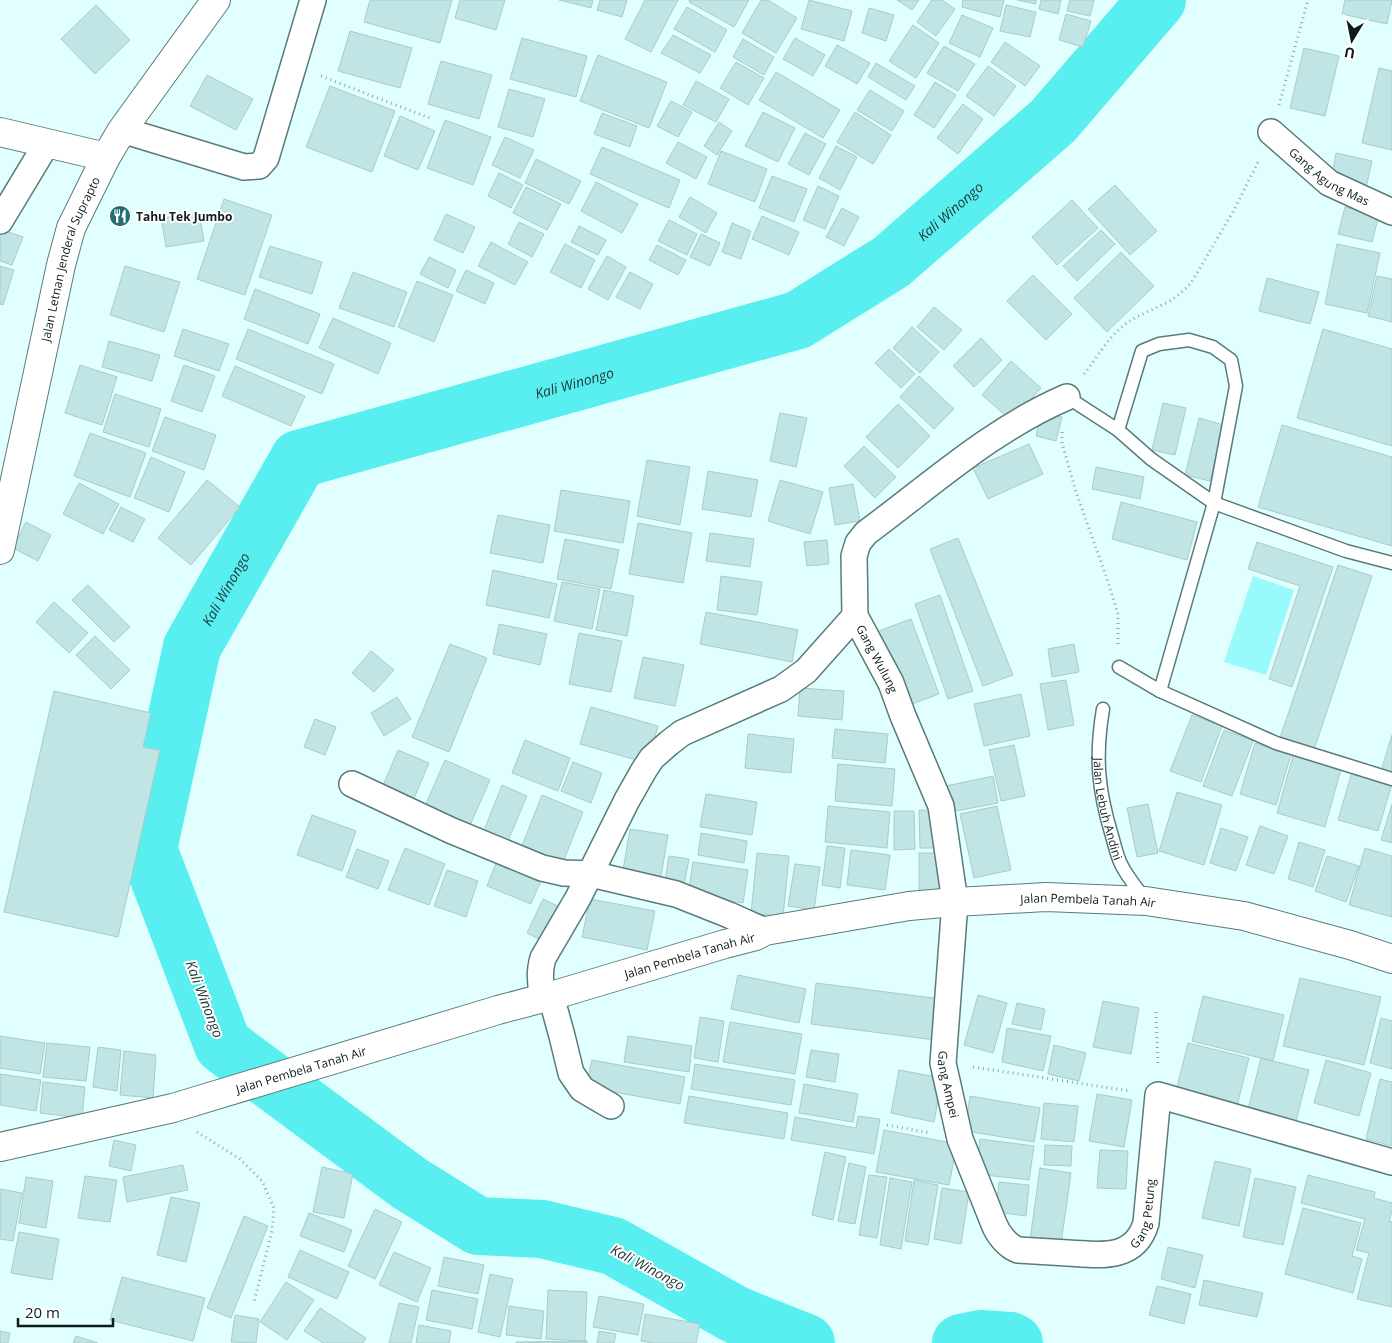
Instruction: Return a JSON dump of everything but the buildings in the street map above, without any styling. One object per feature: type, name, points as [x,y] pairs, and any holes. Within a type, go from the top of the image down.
[{"type":"main road","name":"Jalan Letnan Jenderal Suprapto","points":[[0,550],[61,265],[74,220],[122,130],[216,0]]},
{"type":"main road","points":[[0,132],[106,157]]},
{"type":"main road","name":"Jalan Pembela Tanah Air","points":[[0,1147],[168,1109],[765,932],[908,906],[1046,897],[1146,901],[1244,916],[1350,945],[1392,959]]},
{"type":"street","points":[[122,130],[244,167],[260,166],[266,158],[313,0]]},
{"type":"street","name":"Gang Agung Mas","points":[[1271,132],[1329,183],[1392,212]]},
{"type":"street","points":[[0,221],[47,143]]},
{"type":"street","name":"Gang Wulung","points":[[955,902],[941,806],[891,684],[855,616],[854,556],[858,543],[866,533],[952,467],[993,438],[1042,408],[1067,397]]},
{"type":"street","points":[[611,1106],[582,1089],[571,1073],[562,1036],[541,978],[543,958],[591,874],[627,800],[652,758],[682,733],[781,689],[806,671],[855,616]]},
{"type":"street","points":[[352,784],[450,830],[542,868],[564,873],[591,874],[676,894],[765,932]]},
{"type":"street","name":"Gang Ampei","points":[[955,902],[943,1063],[960,1139],[997,1231],[1010,1245],[1018,1250]]},
{"type":"street","points":[[1158,1095],[1392,1162]]},
{"type":"street","name":"Gang Petung","points":[[1018,1250],[1105,1255],[1131,1247],[1141,1236],[1146,1223],[1158,1095]]},
{"type":"lane","points":[[1118,430],[1142,351],[1159,344],[1189,340],[1213,347],[1231,360],[1236,386],[1214,504],[1160,691]]},
{"type":"lane","points":[[1067,397],[1118,430],[1151,459],[1214,504],[1346,551],[1392,563]]},
{"type":"lane","points":[[1119,667],[1160,691],[1276,743],[1392,779]]},
{"type":"lane","name":"Jalan Lebuh Andini","points":[[1103,709],[1100,724],[1098,760],[1100,789],[1104,808],[1121,864],[1146,901]]},
{"type":"path","points":[[1271,132],[1308,0]]},
{"type":"path","points":[[294,65],[432,119]]},
{"type":"path","points":[[943,1063],[1158,1095],[1156,1012]]},
{"type":"path","points":[[168,1109],[240,1159],[262,1181],[274,1208],[272,1231],[254,1302]]},
{"type":"path","points":[[888,1125],[960,1139]]},
{"type":"shaded area","points":[[1253,576],[1294,590],[1266,675],[1224,662]]},
{"type":"waterway","name":"Kali Winongo","points":[[806,1343],[736,1315],[613,1246],[542,1229],[478,1226],[409,1183],[223,1045],[148,849],[192,647],[299,459],[798,320],[891,262],[1053,121],[1157,0]]},
{"type":"waterway","name":"Kali Winongo","points":[[961,1343],[981,1339],[1010,1341],[1014,1343]]},
{"type":"place","name":"Tahu Tek Jumbo","points":[[120,216]]}]
